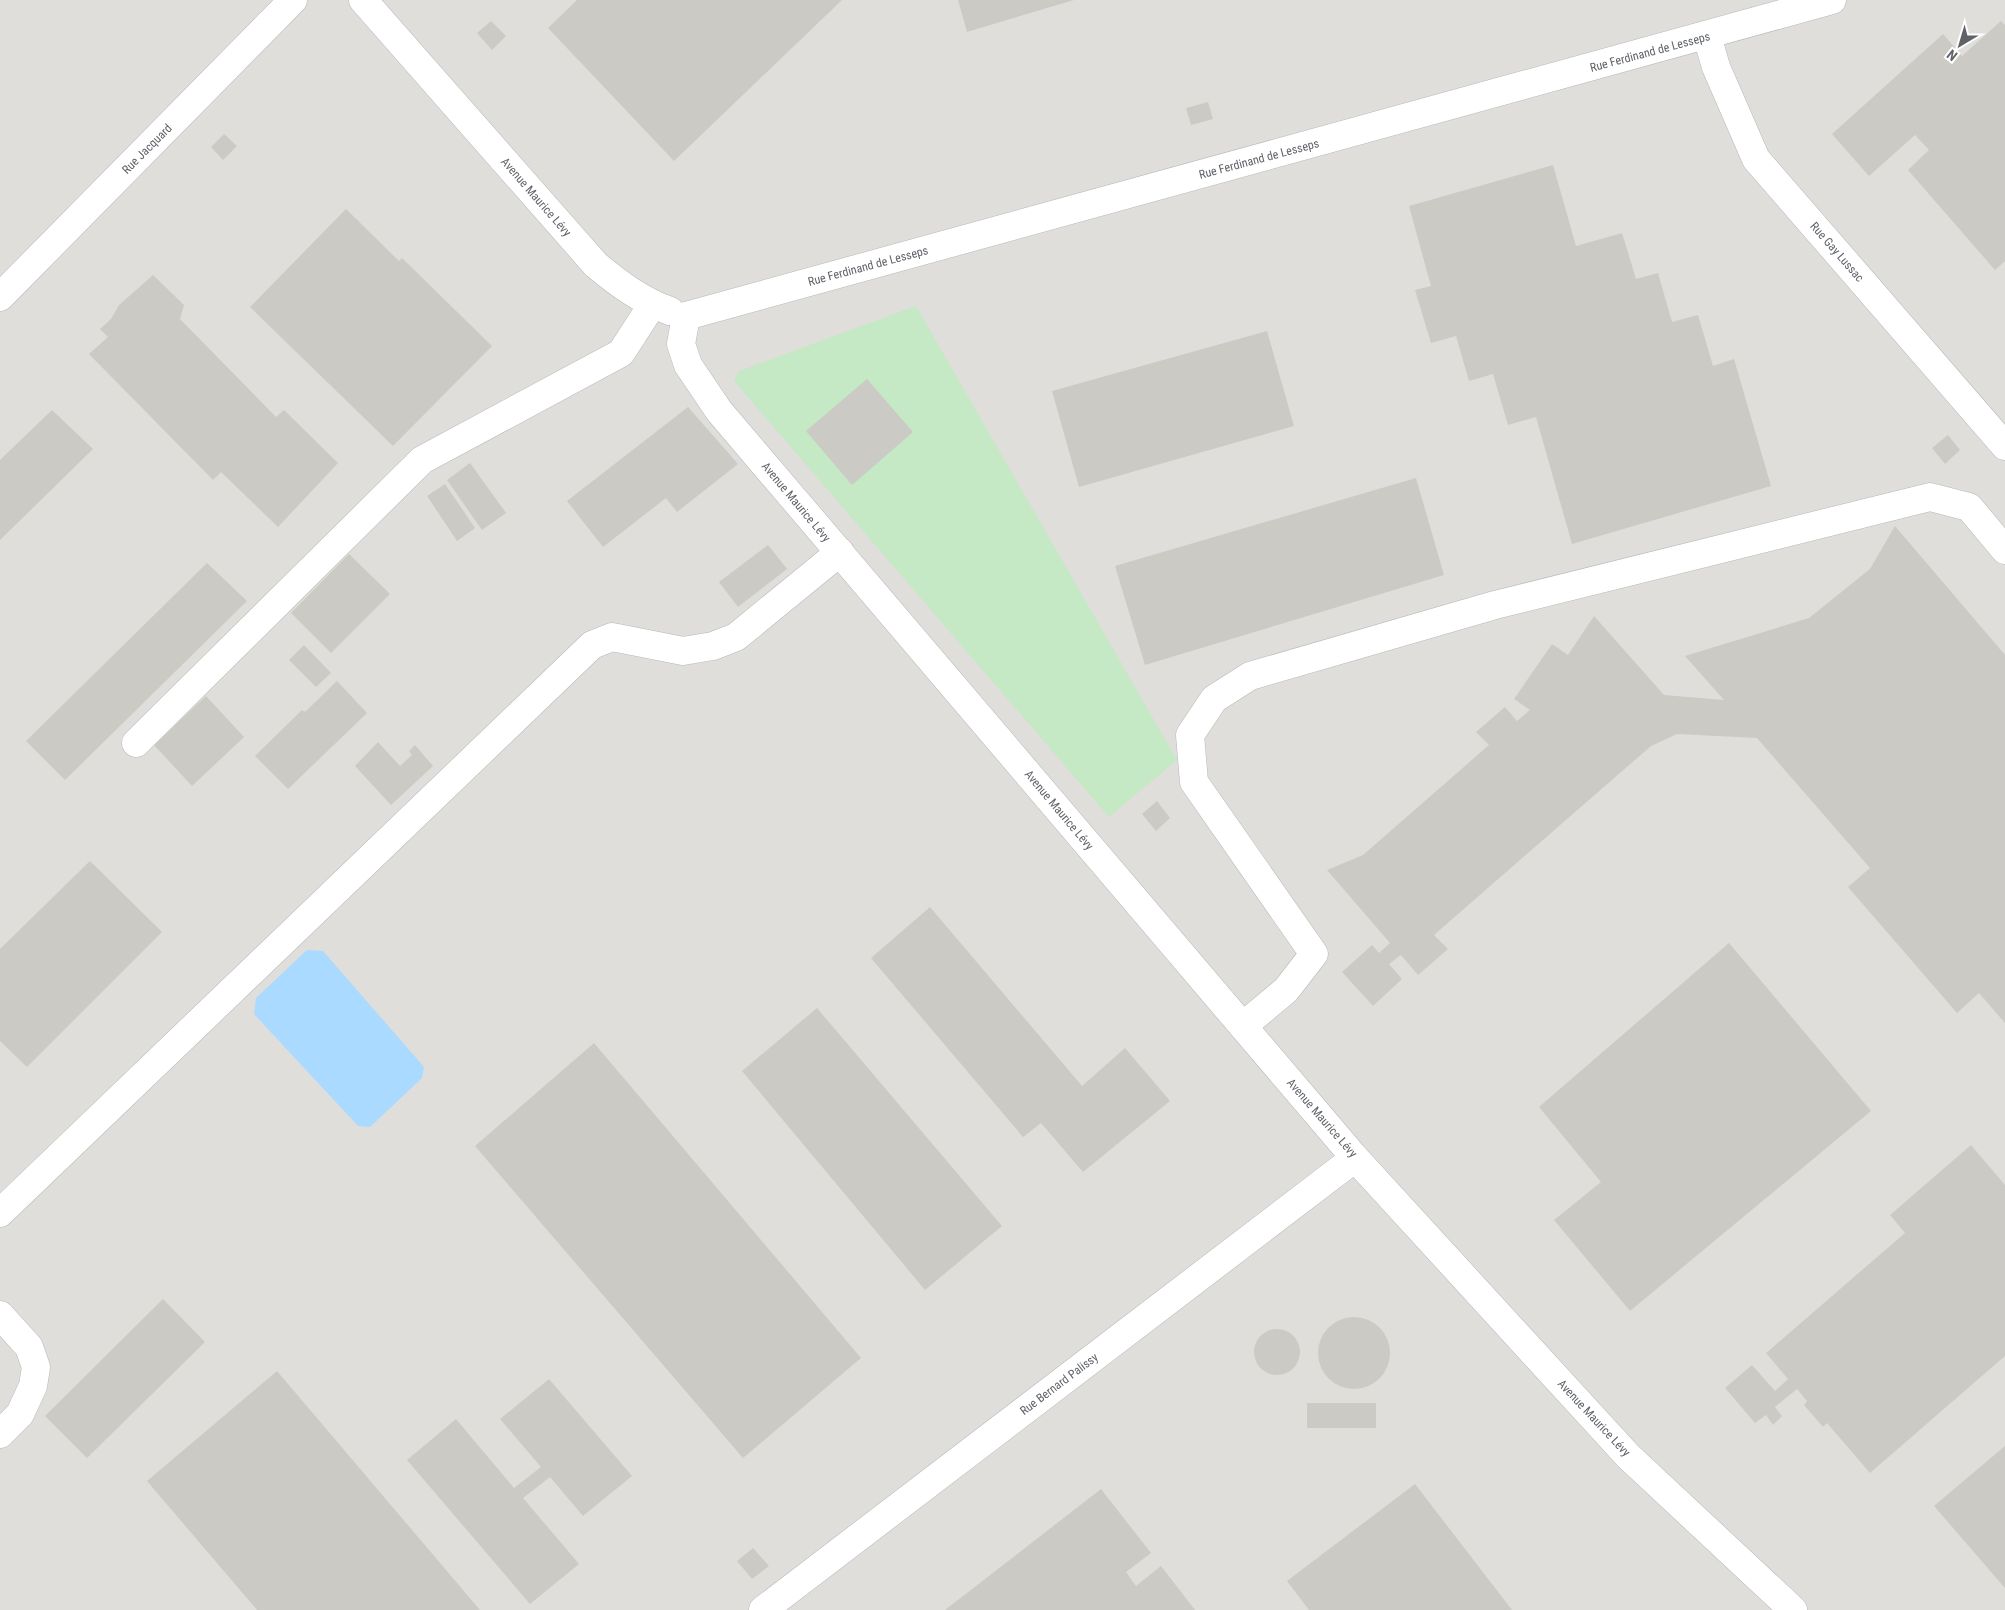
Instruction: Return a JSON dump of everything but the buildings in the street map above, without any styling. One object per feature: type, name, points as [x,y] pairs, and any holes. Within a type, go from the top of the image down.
[{"type":"street","name":"Rue Jacquard","points":[[0,297],[293,0]]},
{"type":"street","name":"Avenue Maurice Lévy","points":[[364,0],[596,265],[619,284],[652,305],[686,316],[681,344],[688,365],[719,411],[1243,1026],[1356,1158],[1628,1456],[1793,1610]]},
{"type":"street","name":"Rue Ferdinand de Lesseps","points":[[686,316],[1832,0]]},
{"type":"street","name":"Rue Gay Lussac","points":[[1707,36],[1716,67],[1756,159],[2005,446]]},
{"type":"street","points":[[136,743],[422,460],[622,352],[652,305]]},
{"type":"street","points":[[1243,1026],[1286,990],[1314,954],[1194,782],[1190,734],[1214,698],[1250,676],[1495,605],[1930,497],[1969,507],[2005,550]]},
{"type":"street","points":[[0,1213],[592,645],[612,638],[683,651],[712,646],[736,637],[840,552]]},
{"type":"street","name":"Rue Bernard Palissy","points":[[763,1610],[1356,1158]]},
{"type":"street","points":[[0,1315],[29,1347],[36,1368],[33,1386],[20,1414],[0,1434]]},
{"type":"shaded area","points":[[0,0],[2005,0],[2005,1610],[0,1610]]},
{"type":"green space","points":[[916,306],[1177,760],[1109,817],[734,381],[739,371]]},
{"type":"water","points":[[307,950],[323,951],[424,1067],[422,1078],[370,1127],[358,1126],[254,1014],[256,998]]}]
